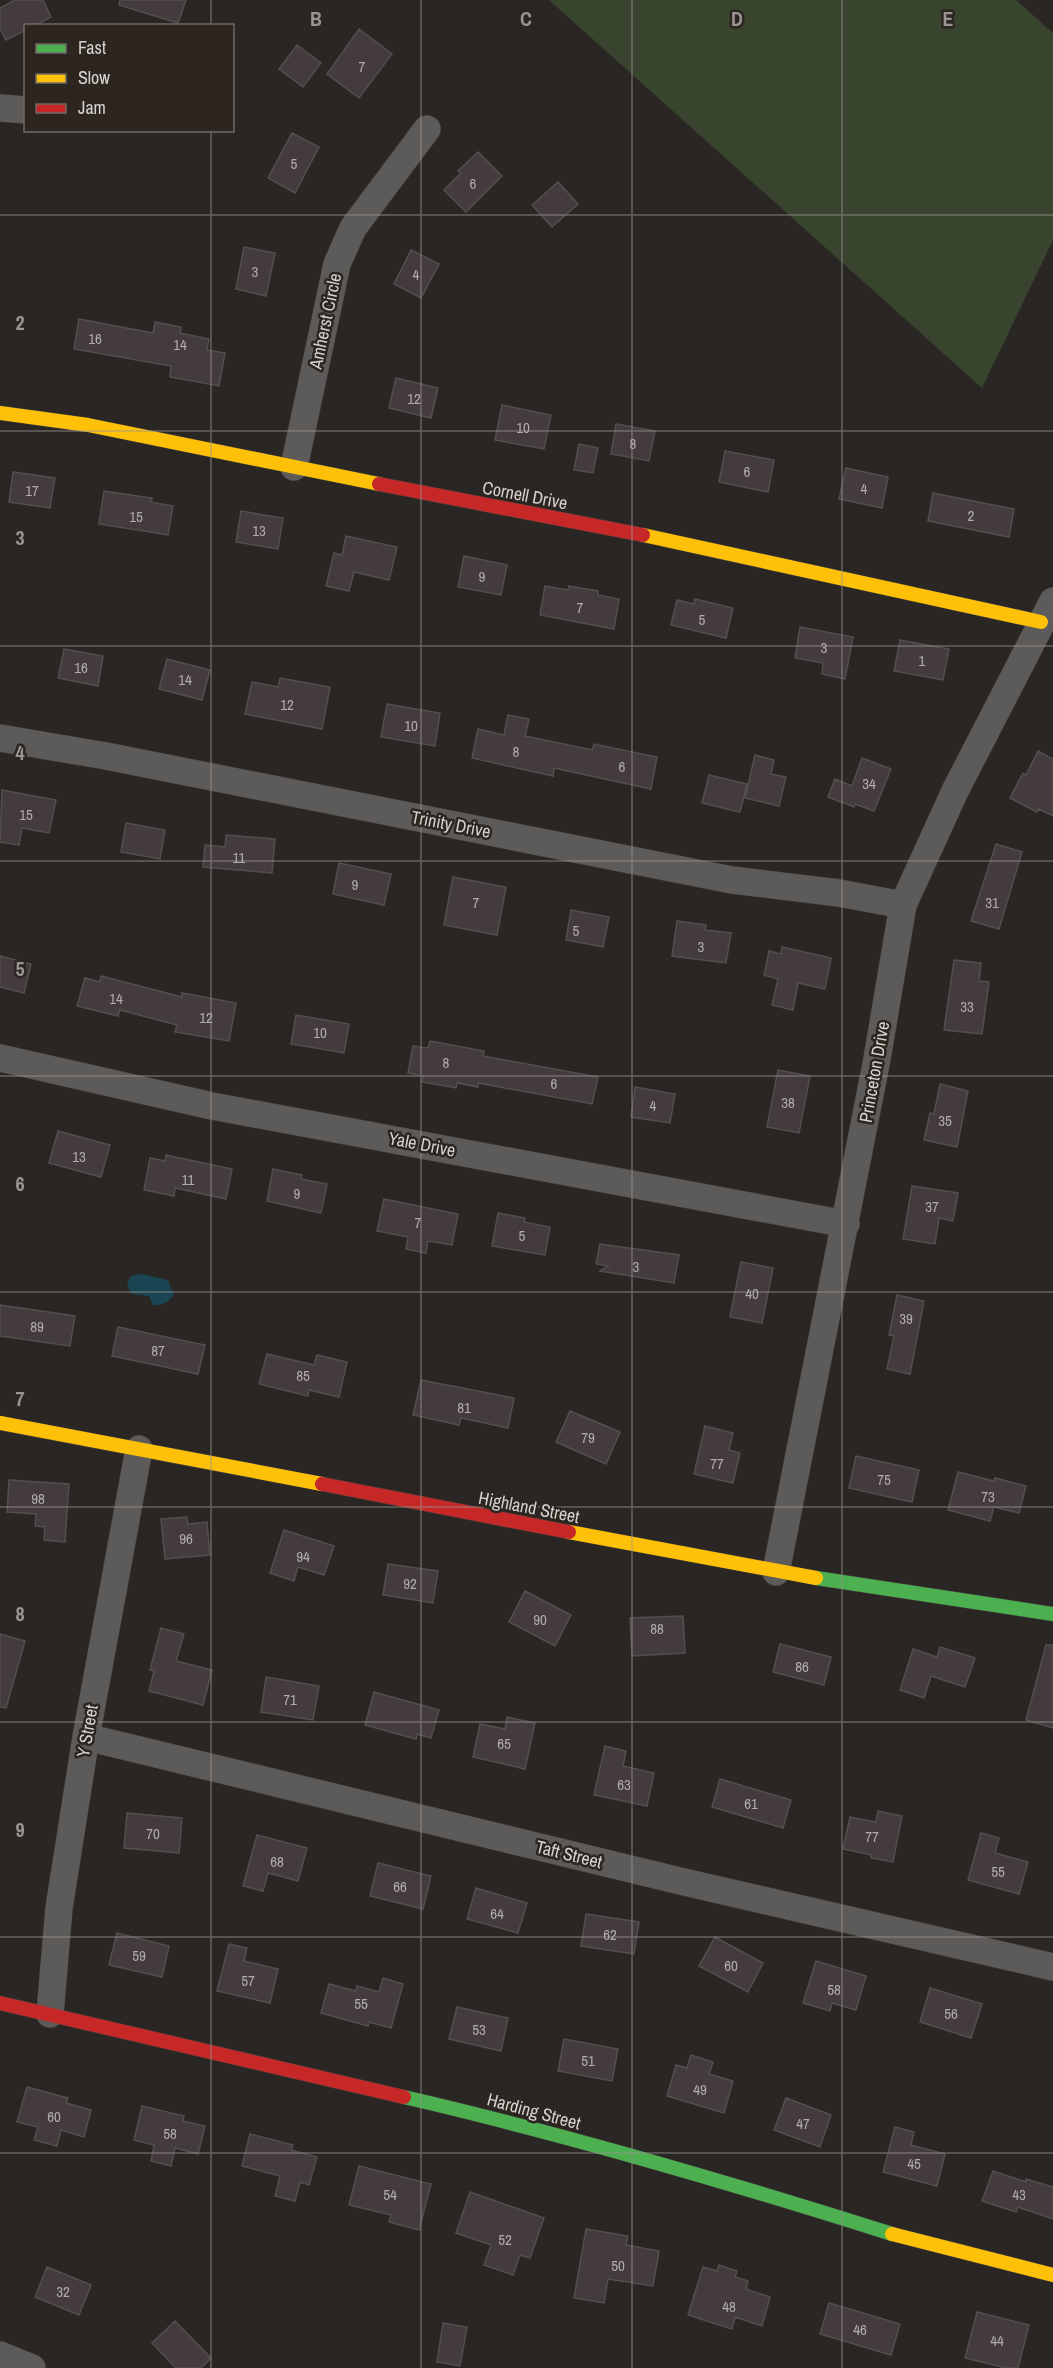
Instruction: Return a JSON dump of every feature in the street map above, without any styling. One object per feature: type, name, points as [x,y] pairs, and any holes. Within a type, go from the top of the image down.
[{"type":"street","points":[[0,108],[24,110]]},
{"type":"street","name":"Amherst Circle","points":[[294,467],[337,264],[353,228],[427,129]]},
{"type":"street","name":"Cornell Drive","points":[[0,413],[88,425],[538,516],[1047,612]]},
{"type":"street","name":"Princeton Drive","points":[[776,1572],[846,1224],[903,905],[954,790],[1047,612]]},
{"type":"street","name":"Trinity Drive","points":[[0,738],[106,756],[732,880],[839,893],[903,905]]},
{"type":"street","name":"Yale Drive","points":[[0,1058],[212,1106],[846,1224]]},
{"type":"street","name":"Highland Street","points":[[0,1423],[776,1572],[1053,1614]]},
{"type":"street","name":"Y Street","points":[[50,2014],[59,1908],[86,1737],[139,1449]]},
{"type":"street","name":"Taft Street","points":[[86,1737],[680,1881],[1053,1967]]},
{"type":"street","name":"Harding Street","points":[[0,2003],[458,2109],[717,2179],[917,2242],[1053,2275]]},
{"type":"street","points":[[0,2355],[32,2368]]},
{"type":"green space","points":[[549,0],[1016,0],[1053,33],[1053,240],[982,388]]},
{"type":"water","points":[[142,1274],[168,1280],[174,1295],[165,1303],[153,1305],[149,1296],[131,1294],[127,1283],[131,1276]]},
{"type":"building","points":[[15,0],[43,0],[51,17],[38,24],[24,24],[24,31],[6,40],[0,29],[0,8]]},
{"type":"building","points":[[120,0],[186,0],[178,23],[119,5]]},
{"type":"building","points":[[359,29],[392,54],[359,98],[327,74]]},
{"type":"building","points":[[297,45],[321,63],[303,87],[279,69]]},
{"type":"building","points":[[292,133],[319,147],[295,193],[268,178]]},
{"type":"building","points":[[478,152],[502,176],[466,212],[444,190],[461,173],[458,171]]},
{"type":"building","points":[[558,182],[578,204],[552,227],[532,205]]},
{"type":"building","points":[[244,247],[275,253],[266,296],[236,289]]},
{"type":"building","points":[[411,250],[439,264],[421,298],[394,284]]},
{"type":"building","points":[[79,319],[153,333],[155,322],[181,327],[180,333],[209,339],[207,350],[225,353],[219,386],[170,377],[171,366],[74,349]]},
{"type":"building","points":[[396,378],[438,388],[431,418],[389,408]]},
{"type":"building","points":[[502,405],[551,415],[544,449],[495,440]]},
{"type":"building","points":[[616,424],[655,431],[649,461],[611,454]]},
{"type":"building","points":[[579,444],[598,448],[593,473],[574,470]]},
{"type":"building","points":[[725,451],[774,460],[768,492],[719,482]]},
{"type":"building","points":[[846,468],[888,477],[882,508],[839,499]]},
{"type":"building","points":[[13,472],[55,478],[50,508],[9,502]]},
{"type":"building","points":[[104,491],[152,498],[151,502],[173,506],[168,535],[99,524]]},
{"type":"building","points":[[933,493],[1014,509],[1009,537],[928,521]]},
{"type":"building","points":[[241,511],[283,518],[278,549],[236,542]]},
{"type":"building","points":[[346,536],[397,547],[389,580],[354,572],[349,591],[326,586],[334,553],[342,555]]},
{"type":"building","points":[[464,556],[507,565],[501,595],[458,587]]},
{"type":"building","points":[[545,586],[568,590],[569,586],[598,591],[598,595],[619,599],[614,629],[540,615]]},
{"type":"building","points":[[695,599],[733,608],[726,638],[671,625],[677,600],[694,604]]},
{"type":"building","points":[[800,627],[853,637],[845,679],[822,674],[823,663],[795,658]]},
{"type":"building","points":[[900,640],[949,649],[943,680],[894,671]]},
{"type":"building","points":[[64,649],[103,656],[98,686],[58,678]]},
{"type":"building","points":[[167,659],[210,670],[202,700],[159,689]]},
{"type":"building","points":[[280,678],[330,687],[322,729],[245,714],[252,682],[278,687]]},
{"type":"building","points":[[387,704],[440,713],[435,746],[381,737]]},
{"type":"building","points":[[508,715],[529,719],[525,736],[592,750],[594,744],[657,757],[651,789],[554,768],[553,776],[472,758],[478,729],[504,735]]},
{"type":"building","points":[[1038,751],[1053,759],[1053,816],[1039,809],[1037,812],[1010,798],[1023,773],[1026,775]]},
{"type":"building","points":[[755,755],[774,760],[771,774],[786,777],[779,806],[745,798]]},
{"type":"building","points":[[862,758],[891,769],[874,811],[855,804],[854,807],[828,797],[835,779],[852,786]]},
{"type":"building","points":[[709,775],[747,784],[740,812],[702,803]]},
{"type":"building","points":[[2,790],[56,800],[49,833],[22,828],[19,845],[0,842]]},
{"type":"building","points":[[126,823],[165,830],[160,859],[121,852]]},
{"type":"building","points":[[226,835],[275,839],[272,873],[203,867],[205,845],[225,847]]},
{"type":"building","points":[[996,844],[1022,852],[999,929],[971,921]]},
{"type":"building","points":[[339,863],[391,874],[384,905],[333,894]]},
{"type":"building","points":[[453,877],[506,887],[497,935],[444,925]]},
{"type":"building","points":[[571,910],[609,917],[603,947],[566,940]]},
{"type":"building","points":[[677,921],[706,925],[705,930],[731,933],[726,963],[672,956]]},
{"type":"building","points":[[782,947],[831,958],[825,989],[798,983],[793,1010],[772,1005],[778,979],[764,975],[769,951],[781,954]]},
{"type":"building","points":[[0,956],[31,964],[24,993],[0,987]]},
{"type":"building","points":[[954,960],[981,963],[979,981],[989,982],[982,1034],[944,1030]]},
{"type":"building","points":[[101,976],[182,997],[182,993],[236,1003],[229,1041],[175,1032],[177,1025],[120,1010],[118,1016],[77,1006],[85,978],[100,982]]},
{"type":"building","points":[[296,1015],[349,1024],[344,1053],[291,1044]]},
{"type":"building","points":[[430,1041],[484,1051],[483,1056],[598,1077],[592,1104],[478,1083],[478,1087],[457,1083],[456,1088],[422,1082],[423,1076],[408,1073],[413,1046],[428,1048]]},
{"type":"building","points":[[778,1070],[810,1076],[799,1133],[767,1127]]},
{"type":"building","points":[[940,1084],[968,1091],[957,1147],[924,1140],[930,1113],[934,1114]]},
{"type":"building","points":[[635,1087],[675,1094],[670,1123],[631,1117]]},
{"type":"building","points":[[58,1131],[110,1145],[101,1177],[49,1163]]},
{"type":"building","points":[[166,1155],[232,1169],[226,1199],[175,1188],[174,1196],[144,1190],[150,1158],[165,1161]]},
{"type":"building","points":[[273,1169],[302,1175],[301,1179],[327,1184],[321,1213],[267,1201]]},
{"type":"building","points":[[912,1186],[958,1193],[953,1221],[939,1218],[935,1244],[903,1239]]},
{"type":"building","points":[[384,1199],[458,1214],[452,1245],[428,1241],[426,1253],[406,1249],[408,1237],[377,1231]]},
{"type":"building","points":[[498,1213],[525,1218],[524,1222],[550,1227],[545,1255],[492,1246]]},
{"type":"building","points":[[600,1244],[679,1255],[674,1283],[600,1271],[608,1266],[596,1264]]},
{"type":"building","points":[[741,1262],[773,1268],[762,1323],[730,1317]]},
{"type":"building","points":[[897,1295],[924,1301],[910,1374],[887,1369],[894,1336],[889,1335]]},
{"type":"building","points":[[0,1305],[75,1316],[70,1346],[0,1336]]},
{"type":"building","points":[[118,1327],[205,1345],[198,1374],[112,1356]]},
{"type":"building","points":[[267,1354],[314,1365],[317,1355],[347,1362],[339,1397],[309,1390],[308,1396],[259,1384]]},
{"type":"building","points":[[421,1380],[514,1398],[508,1428],[461,1418],[459,1425],[413,1415]]},
{"type":"building","points":[[570,1411],[620,1432],[606,1464],[556,1442]]},
{"type":"building","points":[[705,1426],[733,1433],[729,1450],[740,1453],[733,1483],[694,1474]]},
{"type":"building","points":[[856,1456],[919,1470],[912,1502],[849,1488]]},
{"type":"building","points":[[958,1472],[1026,1486],[1019,1513],[994,1507],[990,1521],[948,1510]]},
{"type":"building","points":[[9,1480],[69,1484],[65,1542],[44,1540],[45,1527],[35,1526],[36,1514],[7,1512]]},
{"type":"building","points":[[187,1517],[188,1524],[207,1522],[210,1555],[165,1559],[161,1519]]},
{"type":"building","points":[[284,1530],[334,1546],[324,1575],[298,1567],[294,1581],[270,1573]]},
{"type":"building","points":[[388,1564],[438,1571],[433,1603],[383,1595]]},
{"type":"building","points":[[525,1591],[571,1615],[555,1646],[509,1622]]},
{"type":"building","points":[[683,1616],[685,1653],[632,1656],[630,1618]]},
{"type":"building","points":[[161,1628],[184,1634],[176,1661],[212,1670],[203,1705],[149,1691],[154,1671],[150,1670]]},
{"type":"building","points":[[0,1634],[25,1641],[6,1708],[0,1707]]},
{"type":"building","points":[[780,1644],[831,1657],[824,1685],[773,1672]]},
{"type":"building","points":[[1046,1645],[1053,1645],[1053,1728],[1026,1720]]},
{"type":"building","points":[[940,1647],[975,1658],[965,1687],[931,1676],[924,1698],[900,1690],[913,1649],[937,1657]]},
{"type":"building","points":[[266,1677],[319,1686],[313,1720],[261,1712]]},
{"type":"building","points":[[374,1692],[439,1710],[431,1738],[417,1734],[416,1739],[365,1725]]},
{"type":"building","points":[[507,1717],[535,1723],[525,1769],[473,1757],[480,1724],[505,1729]]},
{"type":"building","points":[[605,1746],[626,1751],[623,1766],[654,1773],[647,1806],[594,1795]]},
{"type":"building","points":[[720,1779],[791,1800],[783,1828],[712,1807]]},
{"type":"building","points":[[878,1811],[902,1816],[893,1862],[843,1849],[850,1817],[876,1822]]},
{"type":"building","points":[[127,1813],[182,1818],[179,1853],[124,1848]]},
{"type":"building","points":[[981,1833],[999,1838],[995,1853],[1028,1862],[1019,1894],[968,1880]]},
{"type":"building","points":[[257,1835],[307,1848],[298,1881],[268,1873],[263,1891],[243,1886]]},
{"type":"building","points":[[378,1863],[431,1876],[423,1909],[370,1896]]},
{"type":"building","points":[[476,1888],[527,1903],[518,1933],[467,1919]]},
{"type":"building","points":[[586,1914],[639,1922],[634,1954],[581,1946]]},
{"type":"building","points":[[117,1933],[169,1946],[162,1977],[109,1965]]},
{"type":"building","points":[[715,1937],[763,1963],[748,1992],[699,1966]]},
{"type":"building","points":[[229,1944],[247,1948],[244,1961],[278,1969],[270,2003],[217,1991]]},
{"type":"building","points":[[816,1961],[866,1976],[856,2010],[832,2003],[830,2011],[803,2003]]},
{"type":"building","points":[[383,1978],[403,1984],[391,2028],[369,2022],[368,2026],[321,2013],[329,1984],[356,1991],[357,1986],[379,1992]]},
{"type":"building","points":[[930,1988],[982,2004],[971,2038],[920,2022]]},
{"type":"building","points":[[457,2007],[508,2018],[501,2051],[449,2039]]},
{"type":"building","points":[[564,2039],[618,2049],[612,2081],[558,2071]]},
{"type":"building","points":[[691,2055],[713,2062],[709,2074],[733,2081],[724,2113],[667,2096],[676,2065],[687,2068]]},
{"type":"building","points":[[27,2087],[68,2098],[66,2103],[91,2110],[84,2137],[61,2130],[57,2146],[34,2140],[38,2127],[17,2122]]},
{"type":"building","points":[[786,2098],[831,2115],[820,2147],[774,2130]]},
{"type":"building","points":[[142,2106],[184,2116],[183,2121],[205,2126],[198,2154],[175,2148],[171,2166],[151,2161],[154,2145],[134,2140]]},
{"type":"building","points":[[895,2127],[914,2132],[911,2145],[945,2154],[937,2186],[883,2172]]},
{"type":"building","points":[[250,2134],[293,2145],[291,2150],[317,2157],[309,2185],[300,2182],[295,2201],[275,2196],[280,2176],[242,2166]]},
{"type":"building","points":[[359,2166],[431,2184],[419,2230],[389,2222],[391,2215],[349,2205]]},
{"type":"building","points":[[993,2171],[1026,2182],[1026,2179],[1053,2187],[1053,2219],[1018,2207],[1016,2212],[982,2201]]},
{"type":"building","points":[[470,2192],[544,2218],[530,2258],[520,2255],[513,2275],[484,2265],[491,2245],[456,2233]]},
{"type":"building","points":[[586,2229],[628,2236],[626,2245],[659,2251],[653,2286],[608,2279],[604,2303],[574,2298]]},
{"type":"building","points":[[719,2265],[737,2271],[735,2277],[748,2281],[746,2289],[770,2297],[762,2326],[735,2317],[732,2329],[688,2315],[703,2267],[717,2271]]},
{"type":"building","points":[[47,2267],[91,2285],[79,2315],[35,2297]]},
{"type":"building","points":[[829,2303],[900,2324],[891,2355],[820,2334]]},
{"type":"building","points":[[977,2312],[1029,2325],[1018,2368],[1006,2368],[965,2358]]},
{"type":"building","points":[[175,2321],[211,2358],[201,2368],[176,2368],[152,2343]]},
{"type":"building","points":[[443,2323],[467,2327],[460,2366],[437,2362]]},
{"type":"traffic: fast","points":[[816,1578],[1053,1614]]},
{"type":"traffic: fast","points":[[404,2097],[527,2127],[649,2161],[892,2234]]},
{"type":"traffic: slow","points":[[0,413],[88,425],[379,484]]},
{"type":"traffic: slow","points":[[643,535],[1041,622]]},
{"type":"traffic: slow","points":[[0,1423],[322,1484]]},
{"type":"traffic: slow","points":[[569,1532],[816,1578]]},
{"type":"traffic: slow","points":[[892,2234],[1053,2275]]},
{"type":"traffic: jam","points":[[379,484],[643,535]]},
{"type":"traffic: jam","points":[[322,1484],[569,1532]]},
{"type":"traffic: jam","points":[[0,2003],[404,2097]]}]
